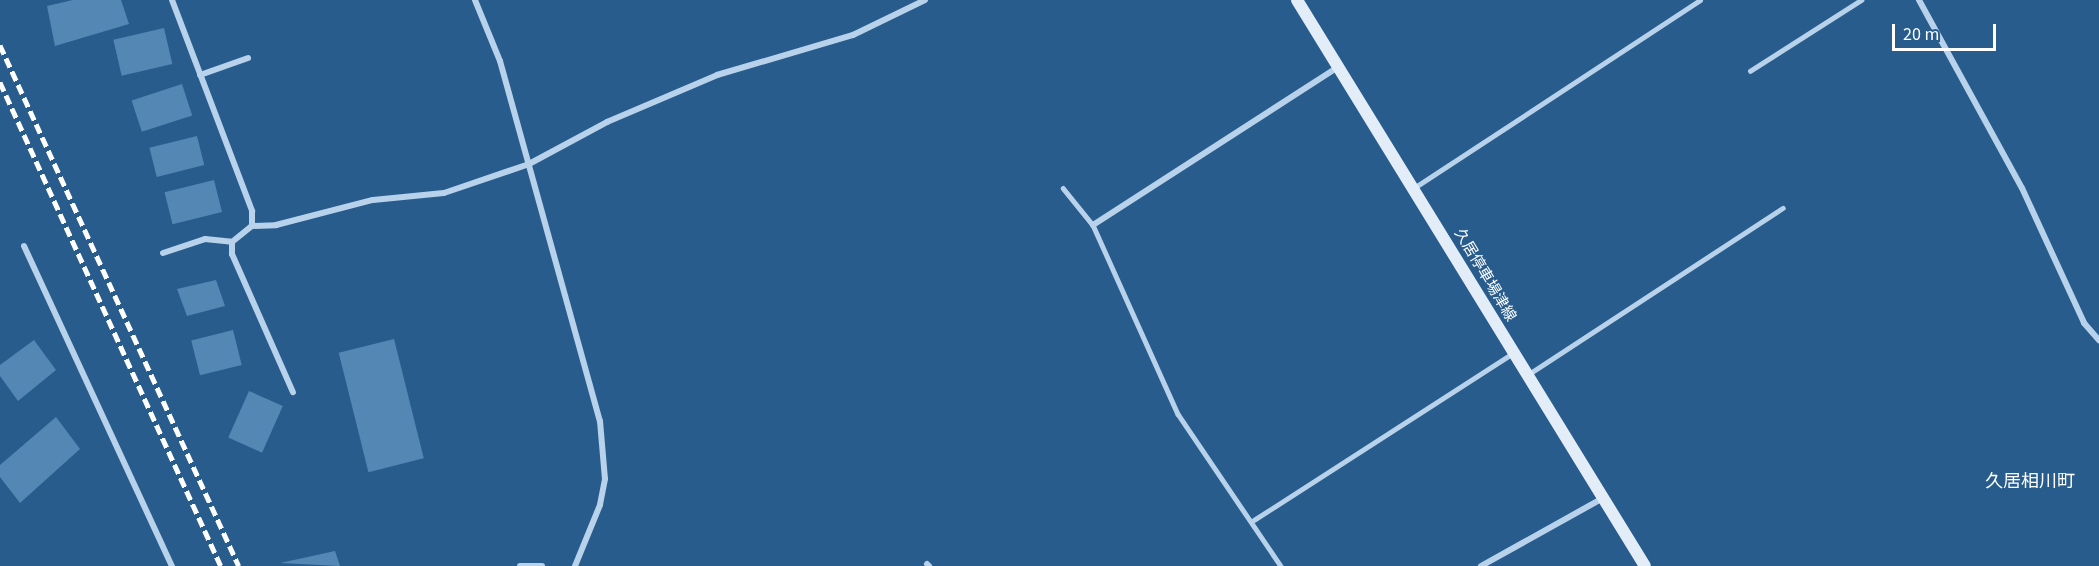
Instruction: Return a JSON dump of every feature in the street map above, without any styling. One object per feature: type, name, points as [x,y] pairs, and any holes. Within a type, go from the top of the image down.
[{"type":"main road","name":"久居停車場津線","points":[[1298,0],[1645,566]]},
{"type":"street","points":[[172,0],[252,211],[252,225]]},
{"type":"street","points":[[475,0],[500,61],[604,451],[600,505],[575,566]]},
{"type":"street","points":[[163,253],[205,239],[232,242],[252,225],[276,225],[373,200],[444,193],[529,164],[607,122],[717,75],[853,34],[925,0]]},
{"type":"street","points":[[1919,0],[2022,188],[2084,323],[2099,340]]},
{"type":"street","points":[[201,75],[248,58]]},
{"type":"street","points":[[1093,225],[1339,67]]},
{"type":"street","points":[[232,242],[232,254],[293,392]]},
{"type":"street","points":[[24,246],[172,566]]},
{"type":"street","points":[[1481,566],[1603,498]]},
{"type":"street","points":[[520,566],[542,566]]},
{"type":"lane","points":[[1414,188],[1700,0]]},
{"type":"lane","points":[[1750,71],[1861,0]]},
{"type":"lane","points":[[1063,188],[1093,225],[1178,414],[1234,500],[1254,520],[1281,566]]},
{"type":"lane","points":[[1528,375],[1783,208]]},
{"type":"lane","points":[[1254,520],[1514,353]]},
{"type":"building","points":[[73,0],[121,0],[129,24],[55,46],[47,6]]},
{"type":"building","points":[[164,28],[172,64],[122,76],[113,40]]},
{"type":"building","points":[[182,84],[192,115],[142,132],[132,100]]},
{"type":"building","points":[[197,136],[204,165],[157,177],[149,148]]},
{"type":"building","points":[[214,180],[222,212],[172,224],[165,192]]},
{"type":"building","points":[[216,280],[225,306],[187,316],[177,289]]},
{"type":"building","points":[[233,330],[242,365],[200,375],[191,340]]},
{"type":"building","points":[[394,339],[424,458],[368,472],[339,353]]},
{"type":"building","points":[[34,340],[56,370],[18,401],[0,376],[0,365]]},
{"type":"building","points":[[249,391],[283,406],[262,453],[228,438]]},
{"type":"building","points":[[56,417],[80,449],[20,503],[0,477],[0,465]]},
{"type":"building","points":[[335,551],[340,566],[280,563]]},
{"type":"railway","points":[[0,45],[239,566]]},
{"type":"railway","points":[[0,82],[221,566]]},
{"type":"district","name":"久居相川町","points":[[2030,482]]}]
